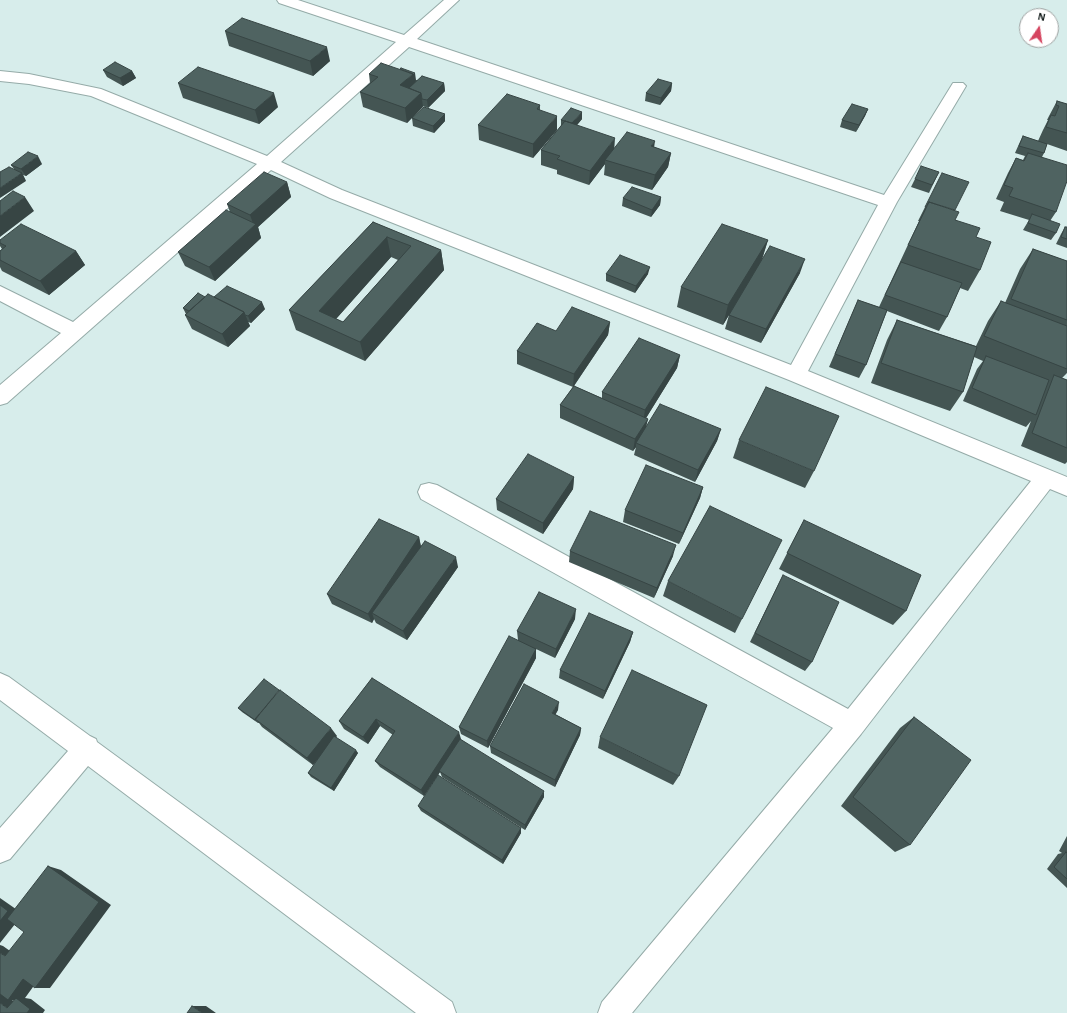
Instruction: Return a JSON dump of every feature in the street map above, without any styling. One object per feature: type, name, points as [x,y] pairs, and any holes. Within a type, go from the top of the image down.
[{"type":"street","points":[[284,0],[888,202]]},
{"type":"street","points":[[0,397],[269,163],[404,41],[452,0]]},
{"type":"street","points":[[0,76],[28,78],[95,92],[269,163],[344,197],[796,375],[1056,482],[613,1013]]},
{"type":"street","points":[[796,375],[888,202],[958,86]]},
{"type":"street","points":[[0,293],[76,332]]},
{"type":"street","points":[[429,492],[852,725]]},
{"type":"street","points":[[0,685],[87,748],[441,1013]]},
{"type":"street","points":[[0,850],[87,748]]},
{"type":"building","points":[[242,18],[327,47],[310,61],[225,31]]},
{"type":"building","points":[[115,62],[132,71],[120,78],[103,70]]},
{"type":"building","points":[[381,63],[413,74],[400,85],[421,93],[405,108],[360,92],[378,77],[369,74]]},
{"type":"building","points":[[198,67],[274,93],[255,110],[178,83]]},
{"type":"building","points":[[401,68],[415,73],[413,75],[400,69]]},
{"type":"building","points":[[422,76],[444,83],[427,100],[422,99],[421,93],[409,88]]},
{"type":"building","points":[[658,79],[672,83],[661,98],[646,93]]},
{"type":"building","points":[[507,94],[540,105],[537,109],[557,116],[533,144],[478,125]]},
{"type":"building","points":[[1057,101],[1067,104],[1067,133],[1046,127],[1051,115],[1055,116],[1059,106],[1056,105]]},
{"type":"building","points":[[852,104],[868,109],[859,125],[842,120]]},
{"type":"building","points":[[424,107],[445,114],[433,126],[412,118]]},
{"type":"building","points":[[571,108],[582,112],[572,123],[561,120]]},
{"type":"building","points":[[565,121],[615,138],[590,171],[557,159],[560,156],[541,150]]},
{"type":"building","points":[[627,132],[655,141],[651,146],[671,153],[655,175],[605,160]]},
{"type":"building","points":[[1023,136],[1047,144],[1044,153],[1019,146]]},
{"type":"building","points":[[28,152],[38,156],[21,169],[11,165]]},
{"type":"building","points":[[1028,153],[1067,165],[1067,181],[1056,212],[1009,196],[1013,188],[1004,185],[1016,158],[1024,161]]},
{"type":"building","points":[[921,166],[939,172],[932,185],[915,179]]},
{"type":"building","points":[[9,167],[22,173],[0,188],[0,172]]},
{"type":"building","points":[[264,172],[287,182],[250,215],[227,204]]},
{"type":"building","points":[[942,173],[969,182],[955,210],[929,202],[925,207]]},
{"type":"building","points":[[632,187],[661,197],[652,210],[623,198]]},
{"type":"building","points":[[13,191],[25,197],[0,216],[0,201]]},
{"type":"building","points":[[929,202],[959,212],[955,220],[980,228],[976,237],[991,242],[980,270],[908,245]]},
{"type":"building","points":[[226,210],[256,224],[209,267],[178,252]]},
{"type":"building","points":[[1032,214],[1060,224],[1056,233],[1028,223]]},
{"type":"building","points":[[373,222],[441,250],[360,342],[289,310]],"holes":[[[387,237],[411,246],[343,322],[319,311]]]},
{"type":"building","points":[[21,224],[76,251],[40,281],[0,260],[0,251],[6,246],[0,243],[0,240]]},
{"type":"building","points":[[722,224],[768,240],[728,305],[681,287]]},
{"type":"building","points":[[1065,227],[1067,227],[1067,239],[1061,237]]},
{"type":"building","points":[[770,246],[805,259],[766,329],[729,315]]},
{"type":"building","points":[[1033,249],[1067,261],[1067,320],[1011,299]]},
{"type":"building","points":[[620,255],[650,267],[636,286],[606,274]]},
{"type":"building","points":[[901,262],[962,283],[947,317],[885,295]]},
{"type":"building","points":[[227,286],[262,302],[248,316],[245,315],[244,312],[214,297]]},
{"type":"building","points":[[198,293],[205,297],[189,311],[183,308]]},
{"type":"building","points":[[208,294],[244,312],[222,334],[185,315]]},
{"type":"building","points":[[858,300],[887,310],[866,365],[835,354]]},
{"type":"building","points":[[1001,301],[1067,326],[1067,369],[984,336]]},
{"type":"building","points":[[572,307],[610,322],[574,374],[517,351],[537,323],[556,331]]},
{"type":"building","points":[[897,320],[977,347],[963,392],[881,363]]},
{"type":"building","points":[[639,338],[680,355],[645,410],[602,392]]},
{"type":"building","points":[[986,356],[1049,380],[1036,415],[972,388]]},
{"type":"building","points":[[1054,375],[1067,380],[1067,448],[1032,433]]},
{"type":"building","points":[[574,386],[648,419],[635,439],[560,405]]},
{"type":"building","points":[[766,387],[839,416],[814,471],[739,440]]},
{"type":"building","points":[[660,404],[721,429],[698,470],[636,443]]},
{"type":"building","points":[[528,454],[574,477],[543,523],[496,499]]},
{"type":"building","points":[[646,465],[703,487],[683,533],[625,510]]},
{"type":"building","points":[[710,506],[782,540],[742,619],[668,581]]},
{"type":"building","points":[[590,511],[676,545],[657,588],[570,551]]},
{"type":"building","points":[[379,519],[419,537],[368,614],[327,594]]},
{"type":"building","points":[[804,520],[921,575],[906,611],[787,553]]},
{"type":"building","points":[[425,541],[456,557],[403,631],[372,613]]},
{"type":"building","points":[[783,575],[839,602],[812,662],[755,633]]},
{"type":"building","points":[[539,592],[576,609],[556,649],[517,631]]},
{"type":"building","points":[[589,613],[633,632],[605,691],[560,670]]},
{"type":"building","points":[[509,636],[536,649],[487,741],[459,727]]},
{"type":"building","points":[[632,670],[707,705],[679,776],[600,737]]},
{"type":"building","points":[[372,678],[459,732],[421,790],[375,761],[395,731],[376,719],[363,737],[339,721]]},
{"type":"building","points":[[264,679],[279,690],[255,720],[238,708]]},
{"type":"building","points":[[524,684],[559,702],[552,713],[581,728],[555,780],[490,746]]},
{"type":"building","points":[[280,690],[331,728],[307,758],[255,719]]},
{"type":"building","points":[[914,717],[971,760],[910,845],[853,797]]},
{"type":"building","points":[[334,736],[356,750],[331,788],[308,773]]},
{"type":"building","points":[[460,739],[544,791],[525,825],[439,771]]},
{"type":"building","points":[[438,775],[521,828],[502,860],[418,806]]},
{"type":"building","points":[[1066,852],[1067,853],[1067,879],[1054,867]]},
{"type":"building","points":[[48,866],[99,902],[35,988],[23,979],[8,1000],[0,994],[0,953],[5,956],[24,932],[7,919]]},
{"type":"building","points":[[0,905],[8,911],[0,921]]},
{"type":"building","points":[[16,998],[30,1009],[27,1013],[0,1013],[0,1003],[7,1008]]},
{"type":"building","points":[[192,1006],[202,1013],[187,1013]]}]
